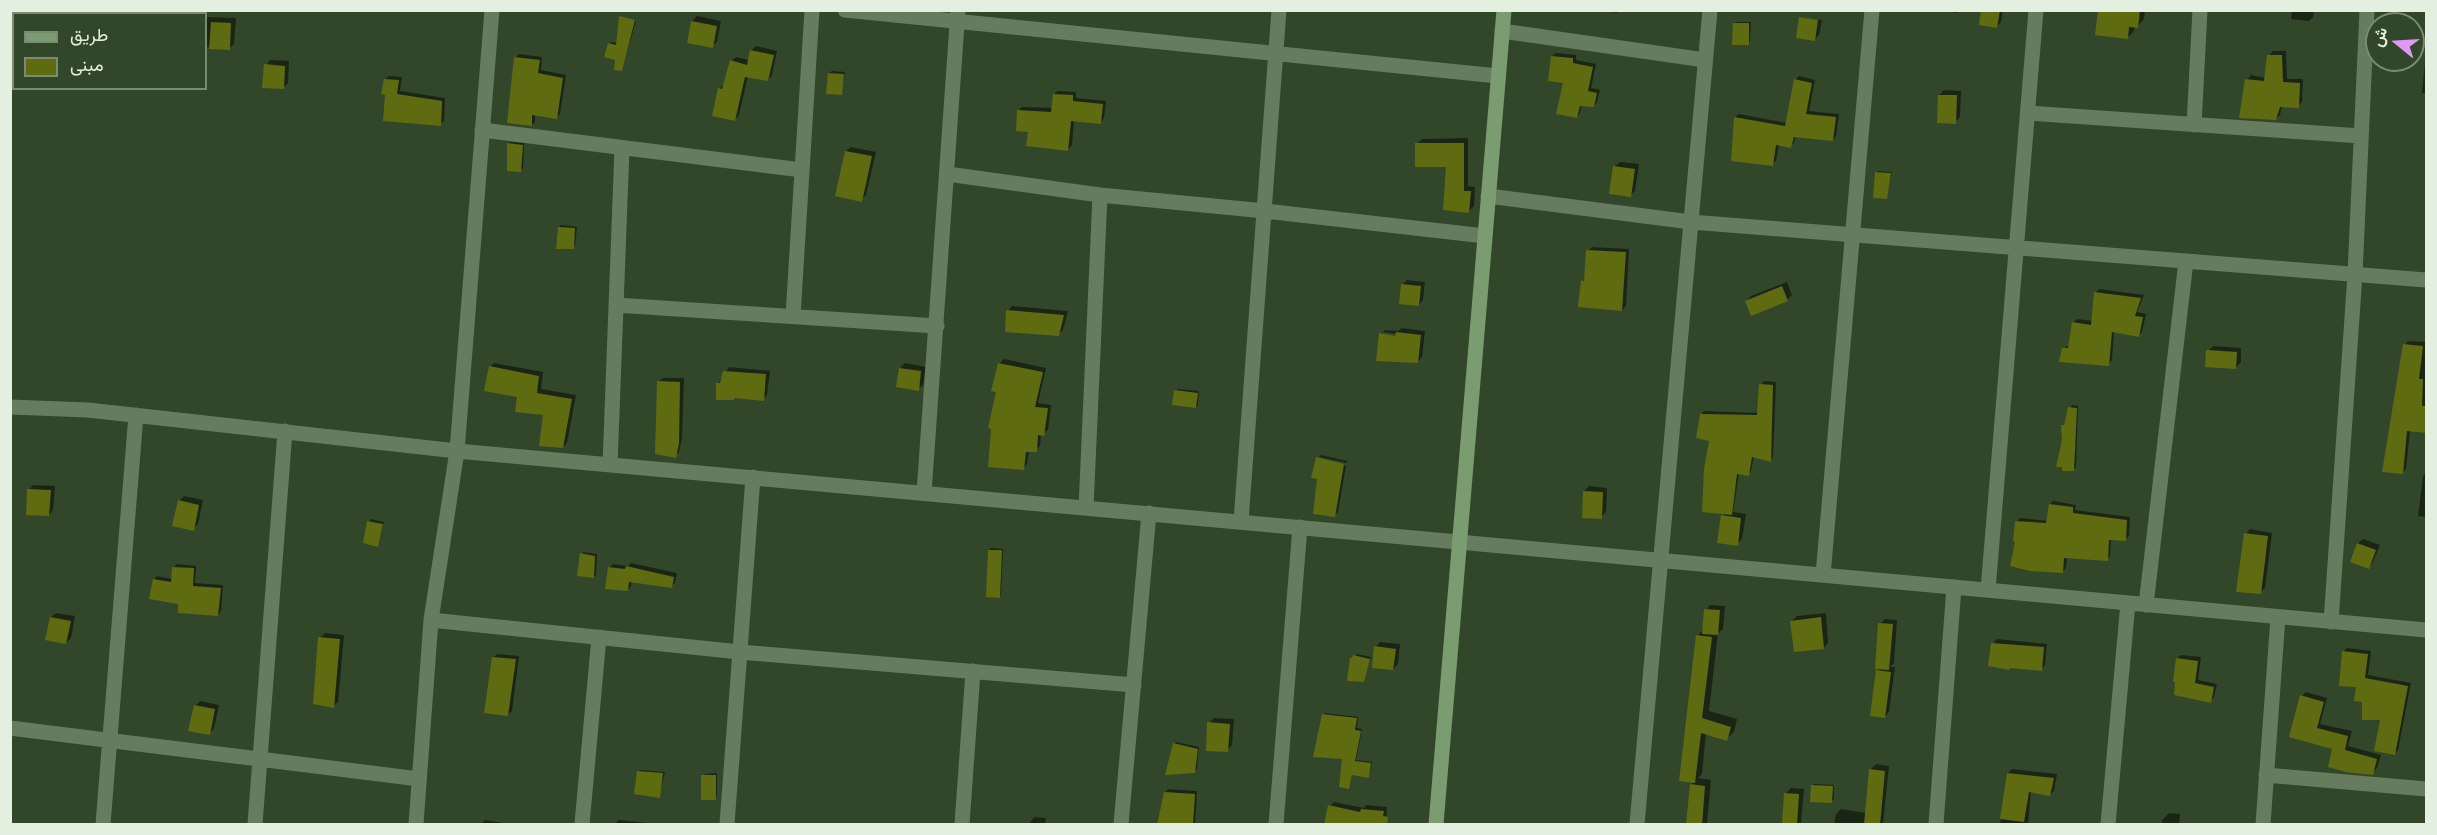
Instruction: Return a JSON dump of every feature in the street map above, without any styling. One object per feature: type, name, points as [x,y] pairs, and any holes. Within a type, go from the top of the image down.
[{"type":"street","points":[[416,825],[431,620],[458,452],[492,10]]},
{"type":"street","points":[[793,316],[812,10]]},
{"type":"street","points":[[845,10],[958,16],[1498,76]]},
{"type":"street","points":[[1241,522],[1279,10]]},
{"type":"street","points":[[1436,825],[1504,10]]},
{"type":"street","points":[[1637,825],[1710,10]]},
{"type":"street","points":[[1823,575],[1872,10]]},
{"type":"street","points":[[1988,590],[2036,10]]},
{"type":"street","points":[[2194,125],[2199,10]]},
{"type":"street","points":[[2331,622],[2355,274],[2367,10]]},
{"type":"street","points":[[924,493],[958,16]]},
{"type":"street","points":[[1502,31],[1705,60]]},
{"type":"street","points":[[2028,113],[2361,136]]},
{"type":"street","points":[[483,130],[802,170]]},
{"type":"street","points":[[610,465],[622,148]]},
{"type":"street","points":[[947,174],[1100,195],[1485,236]]},
{"type":"street","points":[[1086,508],[1100,195]]},
{"type":"street","points":[[1488,196],[1691,222],[2427,280]]},
{"type":"street","points":[[2146,605],[2186,261]]},
{"type":"street","points":[[616,305],[937,326]]},
{"type":"street","points":[[10,406],[88,410],[458,452],[2427,630]]},
{"type":"street","points":[[103,825],[136,416]]},
{"type":"street","points":[[255,825],[285,431]]},
{"type":"street","points":[[727,825],[753,477]]},
{"type":"street","points":[[1121,825],[1149,513]]},
{"type":"street","points":[[1276,825],[1300,527]]},
{"type":"street","points":[[1936,825],[1954,587]]},
{"type":"street","points":[[2108,825],[2128,603]]},
{"type":"street","points":[[2263,825],[2278,617]]},
{"type":"street","points":[[431,620],[740,652],[1134,685]]},
{"type":"street","points":[[582,825],[599,637]]},
{"type":"street","points":[[962,825],[973,671]]},
{"type":"street","points":[[10,728],[419,779]]},
{"type":"street","points":[[2266,775],[2427,789]]},
{"type":"building","points":[[1981,10],[2000,10],[1997,28],[1979,25]]},
{"type":"building","points":[[2098,10],[2140,10],[2138,28],[2129,27],[2128,39],[2095,35]]},
{"type":"building","points":[[619,16],[635,20],[622,71],[614,70],[615,60],[604,57],[608,43],[616,45]]},
{"type":"building","points":[[1799,17],[1818,20],[1815,41],[1796,38]]},
{"type":"building","points":[[691,21],[717,26],[713,48],[687,43]]},
{"type":"building","points":[[211,22],[231,23],[230,50],[209,49]]},
{"type":"building","points":[[1733,23],[1749,23],[1749,45],[1732,45]]},
{"type":"building","points":[[750,50],[774,55],[768,81],[745,77],[735,121],[712,116],[718,88],[722,89],[730,60],[747,65]]},
{"type":"building","points":[[2267,55],[2282,55],[2283,82],[2300,83],[2299,108],[2280,107],[2276,120],[2239,118],[2245,79],[2264,81]]},
{"type":"building","points":[[1551,56],[1573,58],[1573,63],[1593,67],[1588,91],[1597,93],[1594,107],[1580,106],[1577,118],[1556,114],[1563,83],[1548,81]]},
{"type":"building","points":[[514,57],[540,60],[538,73],[563,78],[557,119],[532,115],[532,126],[507,123]]},
{"type":"building","points":[[264,64],[285,66],[284,89],[262,88]]},
{"type":"building","points":[[828,73],[844,74],[842,95],[826,94]]},
{"type":"building","points":[[384,79],[399,80],[397,94],[442,101],[441,126],[383,121],[385,95],[381,94]]},
{"type":"building","points":[[1794,79],[1812,83],[1806,114],[1836,117],[1833,141],[1794,137],[1791,148],[1776,145],[1773,166],[1731,161],[1734,117],[1785,126]]},
{"type":"building","points":[[1053,94],[1073,95],[1073,101],[1103,104],[1101,124],[1071,121],[1068,151],[1026,146],[1028,132],[1016,131],[1017,110],[1051,112]]},
{"type":"building","points":[[1938,95],[1957,95],[1956,124],[1937,123]]},
{"type":"building","points":[[507,143],[523,145],[521,172],[507,171]]},
{"type":"building","points":[[1415,143],[1464,143],[1464,191],[1471,191],[1469,213],[1443,210],[1446,167],[1415,167]]},
{"type":"building","points":[[845,151],[872,156],[862,202],[835,196]]},
{"type":"building","points":[[1613,166],[1635,169],[1631,197],[1609,194]]},
{"type":"building","points":[[1875,172],[1891,173],[1887,199],[1873,198]]},
{"type":"building","points":[[558,227],[575,228],[574,249],[556,249]]},
{"type":"building","points":[[1586,250],[1626,252],[1622,311],[1578,307],[1581,280],[1584,281]]},
{"type":"building","points":[[1401,284],[1421,286],[1419,306],[1399,304]]},
{"type":"building","points":[[1782,286],[1788,301],[1751,316],[1745,301]]},
{"type":"building","points":[[2094,292],[2141,298],[2135,316],[2143,317],[2139,337],[2112,332],[2109,366],[2059,362],[2062,348],[2068,348],[2072,322],[2091,325]]},
{"type":"building","points":[[1006,310],[1064,315],[1059,336],[1005,332]]},
{"type":"building","points":[[1396,332],[1421,335],[1418,363],[1376,361],[1379,333],[1395,336]]},
{"type":"building","points":[[2403,344],[2423,346],[2419,379],[2423,379],[2422,406],[2427,406],[2427,433],[2407,431],[2403,474],[2382,472]]},
{"type":"building","points":[[2206,350],[2237,352],[2236,369],[2205,367]]},
{"type":"building","points":[[998,363],[1043,372],[1035,407],[1048,408],[1044,436],[1038,435],[1037,452],[1026,452],[1024,470],[988,467],[991,429],[988,428],[996,392],[991,391]]},
{"type":"building","points":[[489,366],[539,376],[537,393],[572,399],[563,448],[539,446],[543,415],[515,412],[517,397],[484,391]]},
{"type":"building","points":[[899,368],[921,371],[919,391],[896,387]]},
{"type":"building","points":[[723,371],[766,374],[764,401],[734,398],[734,400],[716,400],[716,383],[720,383]]},
{"type":"building","points":[[657,381],[680,382],[679,443],[676,458],[655,454]]},
{"type":"building","points":[[1759,384],[1773,385],[1771,462],[1752,457],[1749,476],[1737,474],[1732,515],[1702,512],[1704,469],[1709,441],[1696,438],[1700,414],[1757,415]]},
{"type":"building","points":[[1174,390],[1198,393],[1196,408],[1172,405]]},
{"type":"building","points":[[2068,407],[2077,408],[2074,471],[2062,471],[2062,467],[2056,467],[2062,440],[2061,425],[2064,425]]},
{"type":"building","points":[[1316,457],[1344,464],[1335,517],[1313,514],[1317,479],[1311,478]]},
{"type":"building","points":[[27,489],[51,490],[49,516],[26,515]]},
{"type":"building","points":[[1583,491],[1603,492],[1602,519],[1582,518]]},
{"type":"building","points":[[178,500],[199,505],[194,531],[172,526]]},
{"type":"building","points":[[2049,504],[2073,507],[2073,513],[2127,520],[2126,541],[2109,540],[2108,561],[2064,558],[2063,573],[2030,571],[2010,566],[2015,542],[2013,541],[2015,521],[2046,523]]},
{"type":"building","points":[[1721,515],[1741,518],[1738,546],[1717,543]]},
{"type":"building","points":[[367,521],[383,524],[378,547],[363,543]]},
{"type":"building","points":[[2244,533],[2268,536],[2261,594],[2236,592]]},
{"type":"building","points":[[2357,543],[2376,550],[2369,569],[2350,562]]},
{"type":"building","points":[[988,550],[1002,550],[1000,598],[986,597]]},
{"type":"building","points":[[580,553],[595,556],[594,578],[577,576]]},
{"type":"building","points":[[626,566],[674,577],[672,588],[629,582],[628,591],[605,589],[608,567],[625,569]]},
{"type":"building","points":[[172,567],[194,568],[193,586],[221,588],[218,616],[178,613],[178,604],[149,599],[153,579],[171,582]]},
{"type":"building","points":[[1704,609],[1720,610],[1718,635],[1702,634]]},
{"type":"building","points":[[50,617],[71,621],[66,644],[45,640]]},
{"type":"building","points":[[1821,617],[1824,649],[1794,652],[1790,621]]},
{"type":"building","points":[[1878,623],[1893,624],[1889,670],[1875,669]]},
{"type":"building","points":[[1696,635],[1712,637],[1702,718],[1731,727],[1727,741],[1701,733],[1695,783],[1679,781]]},
{"type":"building","points":[[318,637],[340,639],[334,708],[313,704]]},
{"type":"building","points":[[1991,643],[2044,647],[2042,671],[2010,668],[2009,670],[1988,666]]},
{"type":"building","points":[[1374,646],[1396,649],[1393,670],[1372,668]]},
{"type":"building","points":[[2342,651],[2368,654],[2365,678],[2408,686],[2395,755],[2374,751],[2380,720],[2362,720],[2362,702],[2354,701],[2356,687],[2339,686]]},
{"type":"building","points":[[1353,655],[1370,659],[1364,682],[1347,681],[1350,658]]},
{"type":"building","points":[[492,657],[516,659],[508,716],[484,713]]},
{"type":"building","points":[[2176,658],[2198,661],[2195,683],[2214,687],[2211,703],[2174,695]]},
{"type":"building","points":[[1876,670],[1891,672],[1885,718],[1870,716]]},
{"type":"building","points":[[2300,695],[2324,702],[2317,728],[2348,736],[2345,750],[2377,759],[2373,775],[2328,767],[2332,749],[2289,737]]},
{"type":"building","points":[[194,705],[215,709],[210,735],[188,731]]},
{"type":"building","points":[[1322,714],[1357,718],[1355,730],[1361,731],[1355,761],[1371,763],[1369,778],[1352,775],[1349,789],[1339,787],[1342,759],[1313,757]]},
{"type":"building","points":[[1207,722],[1230,724],[1228,752],[1206,751]]},
{"type":"building","points":[[1173,743],[1198,749],[1195,773],[1165,775]]},
{"type":"building","points":[[1869,769],[1885,771],[1880,825],[1864,825]]},
{"type":"building","points":[[637,771],[663,773],[660,798],[634,794]]},
{"type":"building","points":[[2007,773],[2054,778],[2050,796],[2029,792],[2024,822],[2000,819]]},
{"type":"building","points":[[701,775],[716,775],[716,800],[701,800]]},
{"type":"building","points":[[1690,784],[1705,786],[1702,825],[1686,825]]},
{"type":"building","points":[[1811,785],[1833,786],[1832,803],[1810,802]]},
{"type":"building","points":[[1164,792],[1195,794],[1193,825],[1157,825]]},
{"type":"building","points":[[1784,793],[1799,794],[1797,825],[1782,825]]},
{"type":"building","points":[[1328,805],[1360,812],[1361,809],[1384,811],[1383,816],[1388,817],[1387,825],[1324,825]]}]
